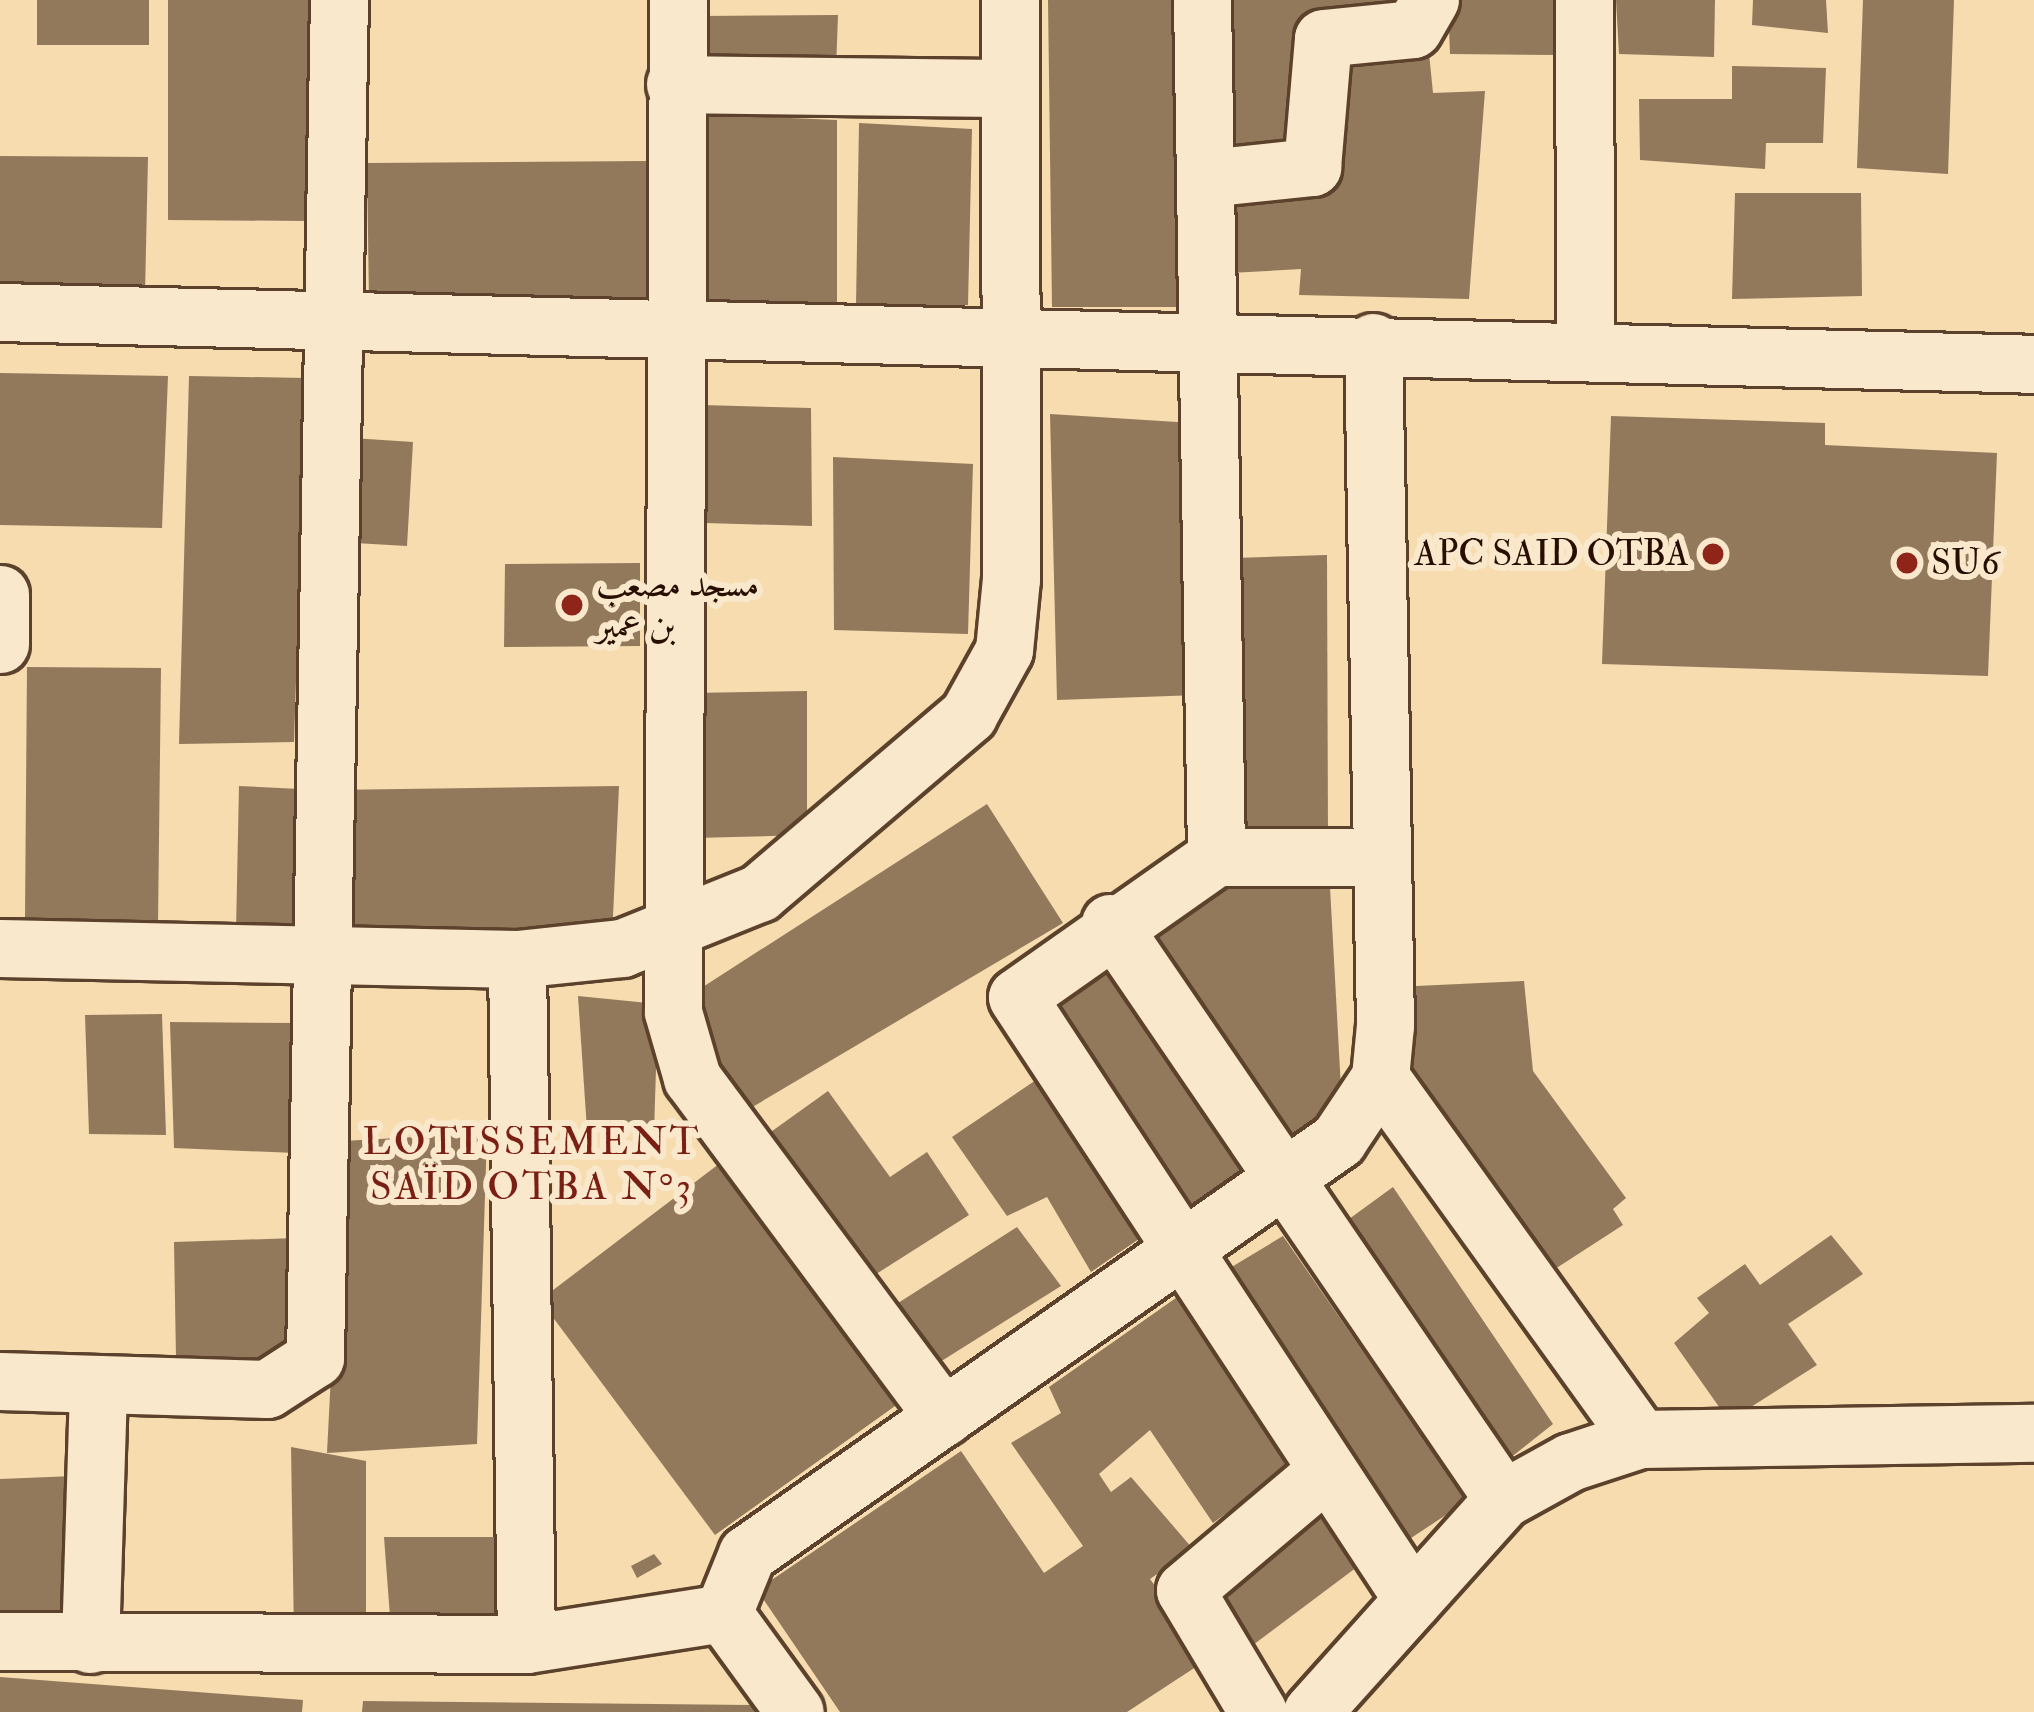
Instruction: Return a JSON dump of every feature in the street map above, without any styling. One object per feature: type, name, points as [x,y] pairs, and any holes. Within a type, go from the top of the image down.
[{"type":"street","points":[[0,1381],[267,1389],[315,1358],[339,0]]},
{"type":"street","points":[[678,0],[670,329],[666,936],[692,1078],[944,1417]]},
{"type":"street","points":[[0,948],[517,959],[666,936],[759,893],[968,715],[1004,650],[1010,0]]},
{"type":"street","points":[[1202,0],[1216,857]]},
{"type":"street","points":[[1207,178],[1312,166],[1323,38],[1413,29],[1430,0]]},
{"type":"street","points":[[1584,0],[1585,350]]},
{"type":"street","points":[[675,84],[1010,88]]},
{"type":"street","points":[[0,313],[1373,342],[2034,364]]},
{"type":"street","points":[[723,1613],[747,1554],[1338,1141],[1380,1077],[1382,856],[1373,342]]},
{"type":"street","points":[[0,594],[0,644]]},
{"type":"street","points":[[1382,856],[1216,857],[1110,922],[1024,984],[1020,1014],[1183,1249],[1413,1600]]},
{"type":"street","points":[[1110,922],[1503,1499]]},
{"type":"street","points":[[517,959],[526,1644]]},
{"type":"street","points":[[1380,1077],[1640,1439]]},
{"type":"street","points":[[90,1644],[98,1384]]},
{"type":"street","points":[[1312,1712],[1503,1499],[1640,1439],[2034,1433]]},
{"type":"street","points":[[1258,1712],[1185,1590],[1327,1470]]},
{"type":"street","points":[[0,1641],[526,1644],[723,1613]]},
{"type":"street","points":[[723,1613],[795,1712]]},
{"type":"building","points":[[37,0],[149,0],[149,45],[37,45]]},
{"type":"building","points":[[168,0],[313,0],[308,221],[168,220]]},
{"type":"building","points":[[1048,0],[1186,0],[1193,307],[1052,307]]},
{"type":"building","points":[[1224,0],[1407,0],[1303,20],[1302,164],[1225,163]]},
{"type":"building","points":[[1448,0],[1558,0],[1559,55],[1450,54]]},
{"type":"building","points":[[1616,0],[1715,0],[1714,57],[1619,54]]},
{"type":"building","points":[[1753,0],[1826,0],[1828,33],[1752,25]]},
{"type":"building","points":[[1863,0],[1954,0],[1948,174],[1857,168]]},
{"type":"building","points":[[838,15],[836,69],[704,66],[702,16]]},
{"type":"building","points":[[1429,53],[1433,93],[1485,91],[1469,299],[1299,295],[1301,269],[1230,273],[1229,186],[1338,181],[1334,56]]},
{"type":"building","points":[[1732,66],[1826,68],[1823,143],[1766,143],[1765,169],[1640,160],[1639,99],[1732,99]]},
{"type":"building","points":[[700,114],[837,120],[837,304],[690,310]]},
{"type":"building","points":[[859,123],[972,129],[968,305],[856,306]]},
{"type":"building","points":[[0,156],[148,157],[145,293],[0,286]]},
{"type":"building","points":[[648,161],[646,305],[369,302],[367,163]]},
{"type":"building","points":[[1735,193],[1861,193],[1862,296],[1732,299]]},
{"type":"building","points":[[0,373],[168,376],[162,528],[0,525]]},
{"type":"building","points":[[189,376],[306,378],[294,742],[179,744]]},
{"type":"building","points":[[702,405],[811,408],[812,526],[705,523]]},
{"type":"building","points":[[1050,414],[1193,423],[1198,695],[1057,700]]},
{"type":"building","points":[[1611,416],[1825,423],[1825,445],[1997,453],[1988,676],[1602,664]]},
{"type":"building","points":[[352,438],[413,442],[407,546],[355,543]]},
{"type":"building","points":[[833,457],[973,464],[968,634],[834,630]]},
{"type":"building","points":[[1327,555],[1328,839],[1234,840],[1235,558]]},
{"type":"building","name":"مسجد مصعب بن عمير","points":[[640,563],[640,646],[504,647],[505,564]]},
{"type":"building","points":[[27,667],[161,668],[158,924],[25,918]]},
{"type":"building","points":[[807,691],[807,835],[694,838],[691,693]]},
{"type":"building","points":[[239,786],[300,789],[300,931],[236,931]]},
{"type":"building","points":[[619,786],[612,938],[339,934],[330,790]]},
{"type":"building","points":[[987,804],[1063,923],[739,1115],[678,1003]]},
{"type":"building","points":[[1211,884],[1330,887],[1342,1107],[1275,1142],[1140,933]]},
{"type":"building","points":[[1111,951],[1246,1168],[1176,1214],[1031,1007]]},
{"type":"building","points":[[1524,981],[1533,1071],[1626,1198],[1613,1209],[1623,1225],[1555,1269],[1413,1071],[1416,986]]},
{"type":"building","points":[[578,996],[658,1004],[654,1132],[587,1130]]},
{"type":"building","points":[[162,1014],[166,1135],[89,1134],[85,1015]]},
{"type":"building","points":[[170,1022],[295,1023],[295,1153],[174,1148]]},
{"type":"building","points":[[1039,1078],[1152,1230],[1091,1272],[1047,1197],[1007,1216],[952,1137]]},
{"type":"building","points":[[828,1091],[890,1177],[927,1152],[969,1215],[862,1283],[761,1139]]},
{"type":"building","points":[[487,1133],[477,1444],[327,1453],[343,1141]]},
{"type":"building","points":[[732,1154],[916,1391],[715,1535],[540,1300]]},
{"type":"building","points":[[1393,1187],[1553,1424],[1500,1466],[1334,1230]]},
{"type":"building","points":[[1017,1227],[1061,1286],[924,1372],[884,1312]]},
{"type":"building","points":[[1831,1235],[1863,1274],[1788,1324],[1817,1365],[1729,1421],[1674,1343],[1709,1313],[1697,1298],[1745,1264],[1760,1285]]},
{"type":"building","points":[[1283,1236],[1467,1501],[1399,1546],[1215,1277]]},
{"type":"building","points":[[296,1238],[292,1360],[176,1358],[174,1242]]},
{"type":"building","points":[[1183,1293],[1302,1458],[1213,1523],[1150,1430],[1099,1474],[1111,1492],[1131,1477],[1193,1549],[1150,1579],[1208,1659],[1127,1712],[840,1712],[757,1590],[961,1451],[1044,1573],[1083,1546],[1011,1443],[1061,1413],[1049,1387]]},
{"type":"building","points":[[291,1447],[366,1461],[366,1633],[294,1635]]},
{"type":"building","points":[[74,1476],[73,1610],[0,1610],[0,1479]]},
{"type":"building","points":[[1323,1502],[1365,1561],[1237,1657],[1197,1594]]},
{"type":"building","points":[[384,1537],[499,1537],[504,1634],[391,1630]]},
{"type":"building","points":[[654,1554],[662,1564],[637,1578],[631,1566]]},
{"type":"building","points":[[0,1677],[303,1700],[302,1712],[0,1712]]},
{"type":"building","points":[[363,1701],[752,1705],[755,1712],[362,1712]]},
{"type":"place","name":"APC SAID OTBA","points":[[1713,554]]},
{"type":"place","name":"SU6","points":[[1907,563]]},
{"type":"place","name":"مسجد مصعب بن عمير","points":[[572,605]]},
{"type":"district","name":"LOTISSEMENT SAÏD OTBA N°3","points":[[532,1166]]}]
